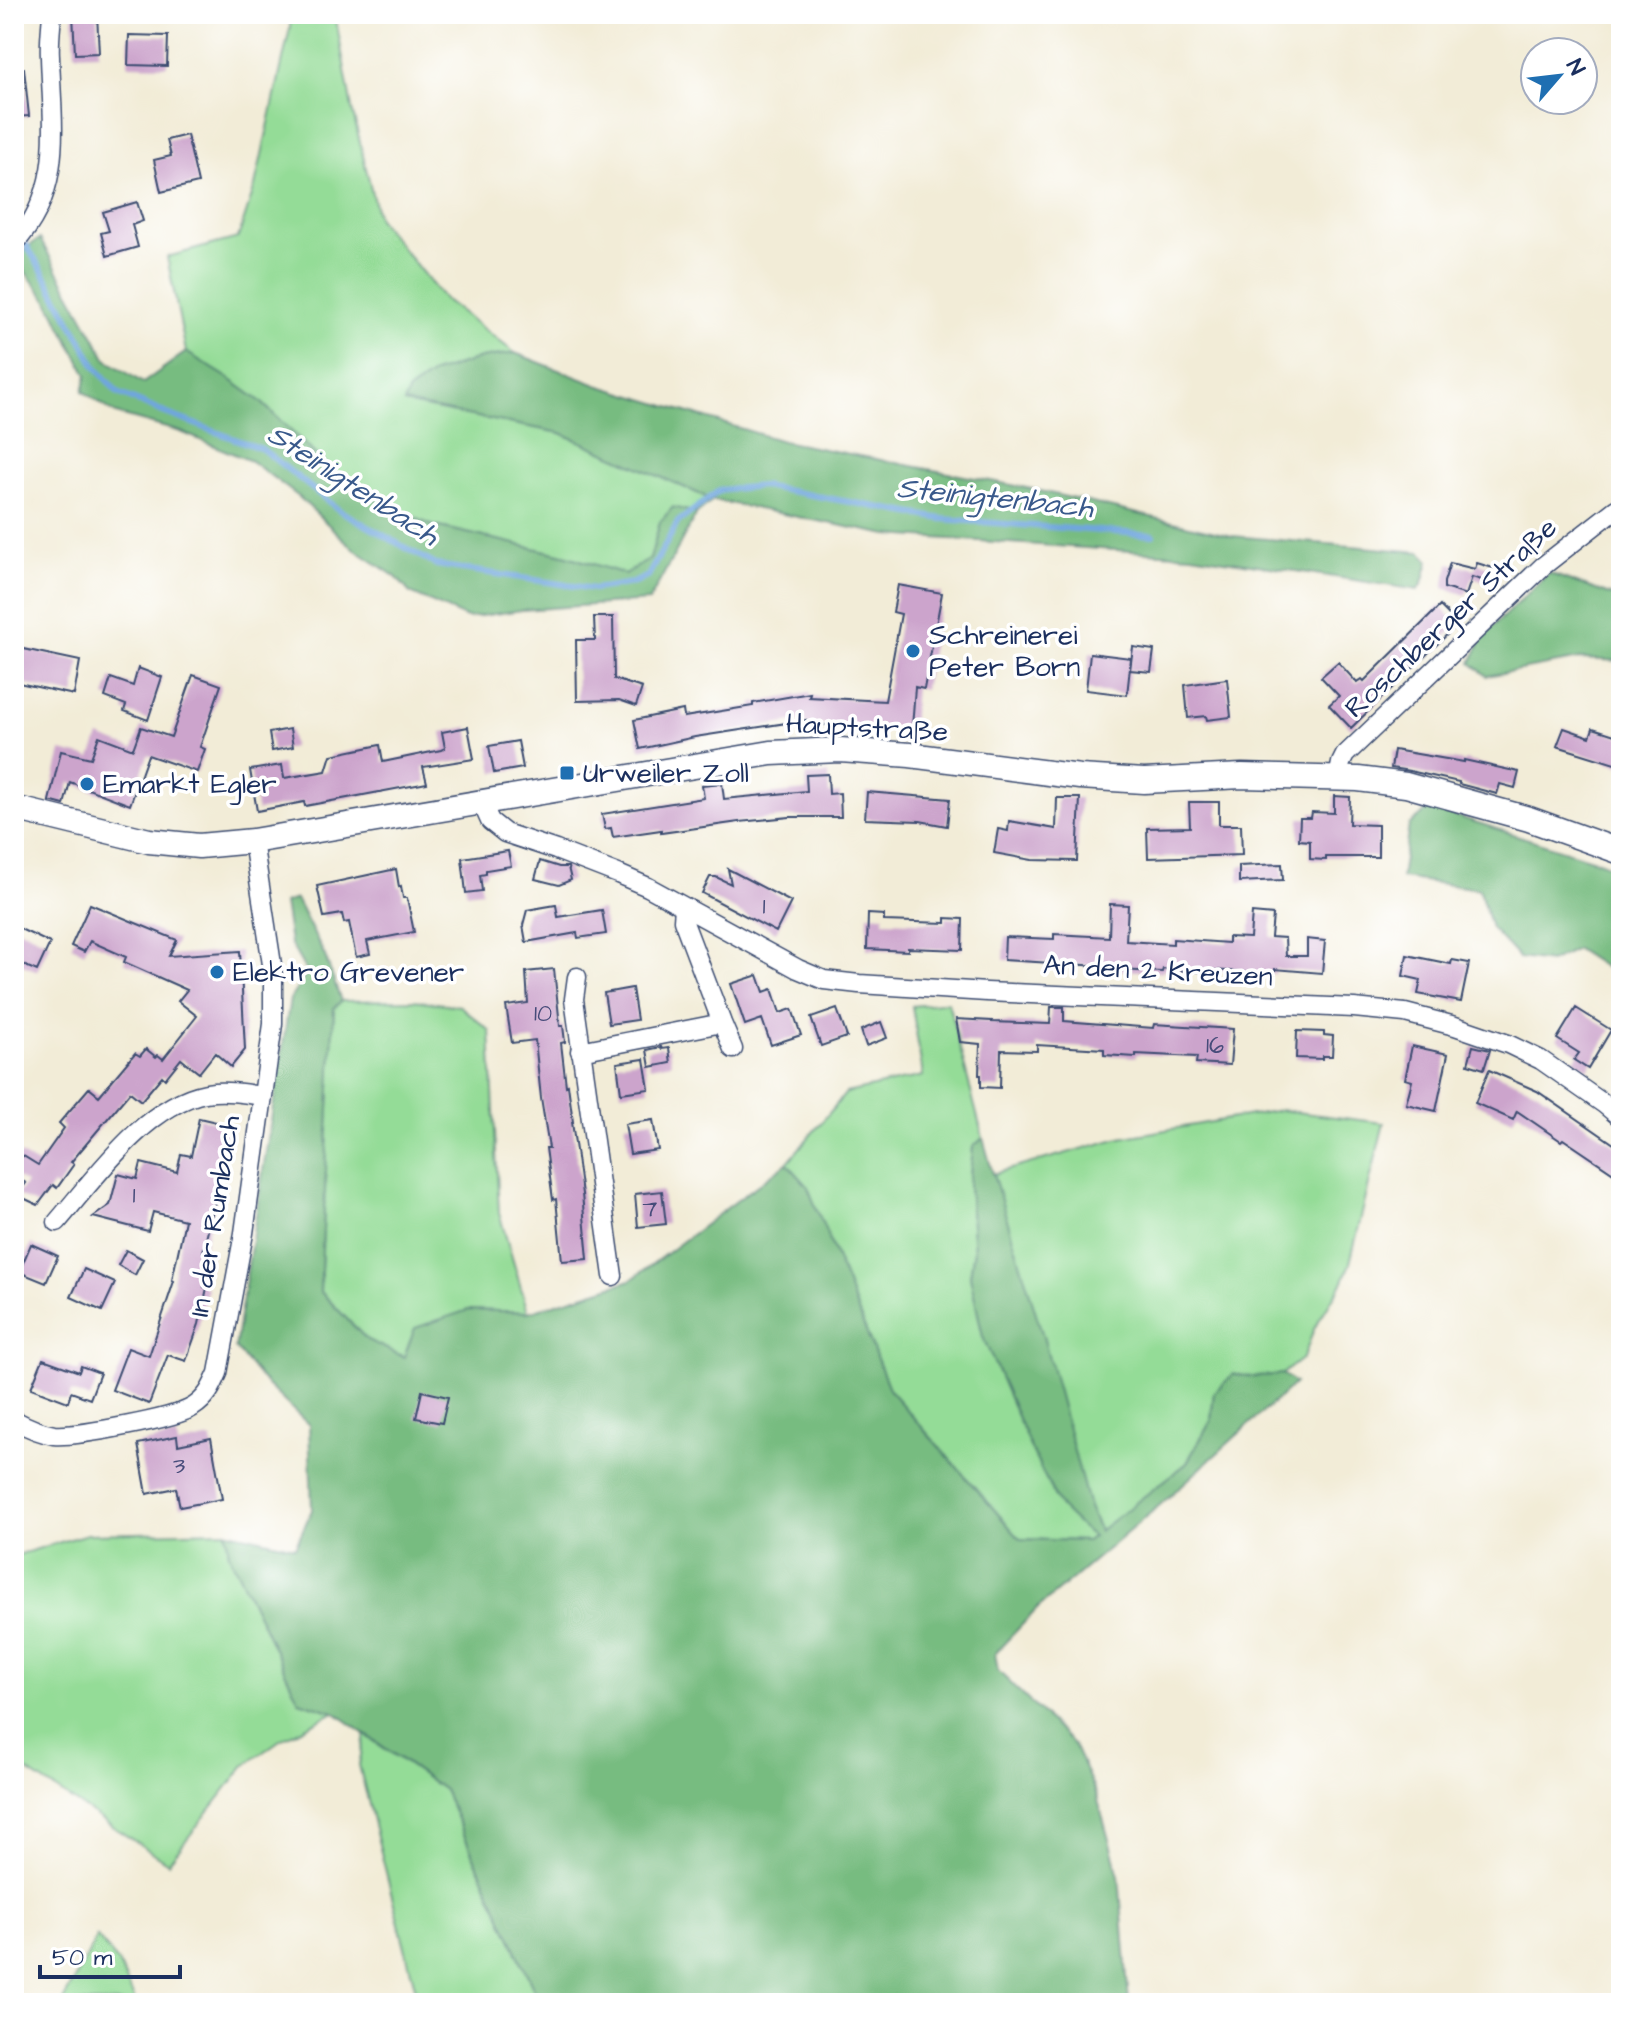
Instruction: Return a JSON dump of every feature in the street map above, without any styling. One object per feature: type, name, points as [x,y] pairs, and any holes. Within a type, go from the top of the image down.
[{"type":"main road","name":"Hauptstraße","points":[[14,808],[149,841],[199,846],[253,841],[771,753],[840,750],[910,755],[1118,780],[1242,776],[1338,778],[1406,785],[1529,819],[1621,852]]},
{"type":"street","points":[[19,238],[40,208],[51,167],[54,128],[50,54],[52,14]]},
{"type":"street","name":"Roschberger Straße","points":[[1338,778],[1345,755],[1543,566],[1616,509]]},
{"type":"street","name":"An den 2 Kreuzen","points":[[481,801],[490,821],[505,833],[618,874],[824,980],[987,992],[1354,1008],[1405,1013],[1455,1026],[1519,1049],[1541,1060],[1621,1118]]},
{"type":"street","name":"In der Rumbach","points":[[14,1420],[53,1435],[72,1435],[189,1410],[212,1389],[218,1373],[244,1233],[273,1024],[273,971],[253,841]]},
{"type":"street","points":[[684,907],[683,920],[733,1049]]},
{"type":"street","points":[[577,977],[574,999],[580,1051],[613,1276]]},
{"type":"street","points":[[580,1051],[722,1023]]},
{"type":"street","points":[[57,1222],[118,1151],[159,1113],[185,1099],[208,1092],[262,1096]]},
{"type":"green space","points":[[290,14],[335,14],[352,109],[378,219],[444,299],[515,353],[481,358],[434,373],[404,403],[561,433],[713,500],[697,513],[673,508],[660,522],[650,560],[625,574],[564,555],[431,525],[351,489],[260,401],[186,352],[167,257],[238,238],[255,186],[290,28]]},
{"type":"green space","points":[[40,239],[107,360],[143,383],[186,352],[260,401],[351,489],[431,525],[564,555],[625,574],[650,559],[660,522],[673,507],[697,513],[649,601],[522,610],[467,618],[410,593],[396,577],[354,549],[299,497],[251,461],[181,432],[116,414],[83,391],[87,375],[48,301],[16,260],[27,247]]},
{"type":"green space","points":[[515,353],[597,385],[782,441],[1032,489],[1232,536],[1421,552],[1429,561],[1418,590],[1192,555],[888,535],[713,500],[561,433],[404,403],[409,390],[434,373],[481,358]]},
{"type":"green space","points":[[1549,573],[1621,599],[1621,661],[1580,659],[1487,676],[1471,663],[1484,635]]},
{"type":"green space","points":[[1431,808],[1621,871],[1621,978],[1576,949],[1550,962],[1519,958],[1491,928],[1479,889],[1401,878],[1409,825]]},
{"type":"green space","points":[[296,899],[325,956],[341,1001],[334,1008],[320,1291],[367,1340],[404,1357],[415,1328],[468,1310],[528,1312],[631,1280],[787,1163],[807,1185],[890,1391],[1020,1539],[1087,1541],[1093,1536],[1060,1507],[1032,1451],[983,1337],[970,1276],[974,1250],[969,1186],[973,1147],[983,1138],[1043,1336],[1089,1507],[1099,1531],[1186,1464],[1211,1421],[1214,1392],[1234,1374],[1254,1377],[1282,1374],[1295,1383],[1161,1504],[1038,1608],[995,1653],[998,1671],[1074,1745],[1096,1793],[1119,1876],[1129,2003],[540,2003],[444,1790],[334,1712],[299,1701],[229,1554],[226,1531],[295,1547],[312,1510],[309,1425],[265,1383],[235,1348],[290,999],[307,973],[290,943],[284,903]]},
{"type":"green space","points":[[413,1000],[460,1006],[490,1031],[499,1213],[528,1312],[468,1310],[404,1357],[367,1340],[320,1291],[334,1008],[341,1001]]},
{"type":"green space","points":[[948,1002],[983,1138],[973,1147],[969,1186],[974,1250],[970,1276],[983,1337],[1032,1451],[1060,1507],[1093,1536],[1087,1541],[1020,1539],[890,1391],[807,1185],[787,1163],[846,1093],[923,1076],[912,1006]]},
{"type":"green space","points":[[1280,1110],[1384,1123],[1343,1281],[1315,1327],[1303,1358],[1282,1374],[1254,1377],[1214,1392],[1211,1421],[1186,1464],[1100,1531],[1089,1508],[993,1174],[1120,1138]]},
{"type":"green space","points":[[226,1531],[229,1554],[299,1701],[334,1712],[280,1740],[245,1765],[168,1863],[14,1762],[14,1556],[87,1534]]},
{"type":"green space","points":[[365,1735],[444,1790],[540,2003],[419,2003],[359,1765]]},
{"type":"green space","points":[[97,1937],[118,1962],[136,2003],[62,2003]]},
{"type":"building","points":[[73,14],[97,14],[99,53],[75,54]]},
{"type":"building","points":[[129,35],[168,36],[167,66],[128,65]]},
{"type":"building","points":[[24,68],[29,116],[14,117],[14,69]]},
{"type":"building","points":[[187,135],[198,183],[161,192],[154,160],[171,156],[167,140]]},
{"type":"building","points":[[137,202],[143,221],[132,225],[138,247],[107,256],[101,233],[109,231],[103,212]]},
{"type":"building","points":[[1450,563],[1475,569],[1477,563],[1493,568],[1488,582],[1472,577],[1466,595],[1444,588]]},
{"type":"building","points":[[898,585],[942,593],[924,689],[915,687],[912,728],[805,724],[806,720],[640,749],[634,720],[683,710],[684,717],[810,693],[809,697],[885,701],[901,614],[893,612]]},
{"type":"building","points":[[1440,606],[1458,624],[1351,728],[1329,705],[1339,696],[1321,677],[1338,662],[1357,683],[1362,679],[1364,681]]},
{"type":"building","points":[[594,617],[613,617],[614,679],[642,688],[636,706],[619,700],[577,701],[576,640],[595,640]]},
{"type":"building","points":[[14,647],[80,661],[74,695],[14,682]]},
{"type":"building","points":[[1133,647],[1154,650],[1151,672],[1130,670]]},
{"type":"building","points":[[1090,653],[1131,658],[1127,695],[1086,690]]},
{"type":"building","points":[[138,668],[162,677],[148,720],[124,711],[126,705],[105,697],[111,678],[133,686]]},
{"type":"building","points":[[193,675],[221,685],[200,747],[205,749],[197,772],[148,755],[130,805],[70,782],[64,805],[49,801],[61,751],[91,758],[99,736],[133,749],[141,727],[171,737]]},
{"type":"building","points":[[1227,679],[1231,717],[1207,720],[1206,716],[1188,718],[1185,685]]},
{"type":"building","points":[[468,727],[474,759],[423,767],[427,783],[305,806],[304,802],[257,811],[250,770],[282,765],[284,778],[326,771],[331,755],[380,745],[383,762],[441,750],[445,748],[442,732]]},
{"type":"building","points":[[1564,728],[1590,737],[1593,728],[1621,737],[1621,766],[1557,746]]},
{"type":"building","points":[[290,729],[293,747],[272,751],[269,733]]},
{"type":"building","points":[[518,741],[523,768],[494,773],[489,746]]},
{"type":"building","points":[[1394,750],[1519,772],[1515,788],[1500,784],[1497,794],[1459,782],[1391,768]]},
{"type":"building","points":[[828,774],[829,794],[840,793],[841,817],[790,817],[613,837],[611,828],[605,829],[602,814],[704,798],[702,785],[722,783],[724,799],[807,791],[806,775]]},
{"type":"building","points":[[867,792],[950,799],[947,826],[920,821],[865,819]]},
{"type":"building","points":[[1334,796],[1350,797],[1349,824],[1378,825],[1378,857],[1310,859],[1310,841],[1299,840],[1300,818],[1311,818],[1312,812],[1334,813]]},
{"type":"building","points":[[1057,798],[1080,798],[1077,861],[1032,860],[994,853],[998,829],[1008,831],[1009,821],[1056,829]]},
{"type":"building","points":[[1189,802],[1219,802],[1219,825],[1241,825],[1242,855],[1148,858],[1147,828],[1190,827]]},
{"type":"building","points":[[508,851],[511,866],[486,870],[486,874],[480,875],[482,891],[466,893],[462,858]]},
{"type":"building","points":[[540,861],[568,867],[571,880],[559,885],[535,879]]},
{"type":"building","points":[[1282,864],[1283,880],[1239,882],[1239,866]]},
{"type":"building","points":[[396,869],[403,898],[407,898],[414,932],[367,941],[370,954],[356,957],[349,922],[344,923],[342,914],[324,917],[317,886]]},
{"type":"building","points":[[728,869],[791,902],[776,932],[702,893],[710,877],[731,884]]},
{"type":"building","points":[[90,904],[177,940],[169,956],[240,951],[245,1050],[231,1067],[215,1053],[199,1073],[181,1059],[141,1101],[130,1092],[71,1162],[74,1164],[57,1188],[53,1185],[38,1205],[17,1195],[26,1183],[14,1176],[14,1164],[20,1154],[38,1165],[64,1128],[59,1123],[89,1088],[99,1096],[135,1053],[140,1056],[146,1049],[163,1059],[197,1016],[178,1001],[187,990],[124,962],[126,957],[90,941],[84,952],[71,946]]},
{"type":"building","points":[[1110,904],[1128,905],[1126,941],[1173,944],[1173,939],[1228,943],[1228,937],[1250,938],[1252,913],[1273,915],[1271,937],[1285,938],[1286,956],[1307,956],[1307,939],[1325,941],[1322,973],[1275,969],[1275,974],[1163,969],[1162,972],[1004,960],[1005,937],[1054,939],[1054,934],[1109,937]]},
{"type":"building","points":[[556,905],[558,917],[602,910],[606,934],[578,938],[577,933],[526,942],[523,925],[527,910]]},
{"type":"building","points":[[868,914],[884,915],[884,921],[946,923],[946,918],[963,919],[962,950],[867,949]]},
{"type":"building","points":[[14,926],[50,943],[37,971],[14,961]]},
{"type":"building","points":[[1407,955],[1451,964],[1452,960],[1469,963],[1461,1002],[1418,994],[1421,980],[1403,976]]},
{"type":"building","points":[[554,969],[560,1026],[563,1026],[565,1042],[561,1043],[588,1259],[562,1261],[535,1040],[512,1043],[506,1006],[528,1003],[526,972]]},
{"type":"building","points":[[758,975],[764,992],[772,989],[780,1013],[792,1009],[801,1035],[771,1045],[762,1019],[745,1025],[731,984]]},
{"type":"building","points":[[632,988],[637,1020],[609,1024],[604,993]]},
{"type":"building","points":[[1051,1007],[1064,1007],[1064,1021],[1153,1028],[1154,1024],[1233,1029],[1230,1065],[1196,1063],[1197,1057],[1104,1055],[1104,1049],[1037,1045],[1037,1051],[1001,1050],[1000,1088],[981,1087],[980,1044],[960,1042],[956,1019],[1050,1024]]},
{"type":"building","points":[[1576,1008],[1611,1030],[1588,1069],[1574,1060],[1579,1053],[1557,1039]]},
{"type":"building","points":[[837,1009],[847,1037],[821,1046],[811,1018]]},
{"type":"building","points":[[881,1022],[887,1038],[866,1046],[861,1030]]},
{"type":"building","points":[[1297,1031],[1324,1032],[1324,1035],[1333,1036],[1332,1056],[1323,1056],[1323,1059],[1296,1058]]},
{"type":"building","points":[[1412,1046],[1448,1054],[1436,1111],[1406,1104],[1412,1081],[1405,1079]]},
{"type":"building","points":[[1473,1046],[1490,1050],[1484,1069],[1468,1064]]},
{"type":"building","points":[[669,1048],[671,1063],[650,1067],[647,1050]]},
{"type":"building","points":[[644,1059],[649,1089],[621,1093],[617,1063]]},
{"type":"building","points":[[1489,1070],[1537,1091],[1621,1149],[1621,1178],[1517,1111],[1513,1120],[1475,1103]]},
{"type":"building","points":[[199,1118],[229,1125],[203,1252],[211,1253],[204,1287],[207,1288],[186,1361],[168,1355],[149,1404],[112,1390],[128,1348],[149,1356],[174,1281],[185,1220],[153,1212],[148,1231],[93,1217],[110,1205],[118,1174],[137,1179],[141,1163],[177,1172],[181,1154],[191,1156]]},
{"type":"building","points":[[653,1120],[658,1150],[630,1154],[625,1124]]},
{"type":"building","points":[[662,1191],[666,1224],[638,1227],[635,1194]]},
{"type":"building","points":[[31,1244],[58,1256],[46,1283],[19,1272]]},
{"type":"building","points":[[126,1250],[143,1259],[135,1275],[118,1265]]},
{"type":"building","points":[[84,1269],[115,1283],[102,1311],[71,1297]]},
{"type":"building","points":[[43,1359],[79,1372],[81,1366],[100,1373],[90,1399],[71,1392],[68,1402],[31,1388]]},
{"type":"building","points":[[422,1391],[448,1397],[442,1423],[416,1418]]},
{"type":"building","points":[[177,1436],[178,1445],[211,1438],[222,1499],[180,1507],[176,1488],[147,1494],[138,1444]]},
{"type":"waterway","name":"Steinigtenbach","points":[[14,225],[97,369],[118,393],[262,449],[339,510],[436,565],[594,589],[633,583],[648,576],[678,522],[720,490],[762,486],[942,519],[1153,535]]},
{"type":"place","name":"Schreinerei Peter Born","points":[[913,651]]},
{"type":"place","name":"Urweiler Zoll","points":[[567,773]]},
{"type":"place","name":"Emarkt Egler","points":[[87,784]]},
{"type":"place","name":"Elektro Grevener","points":[[217,972]]}]
